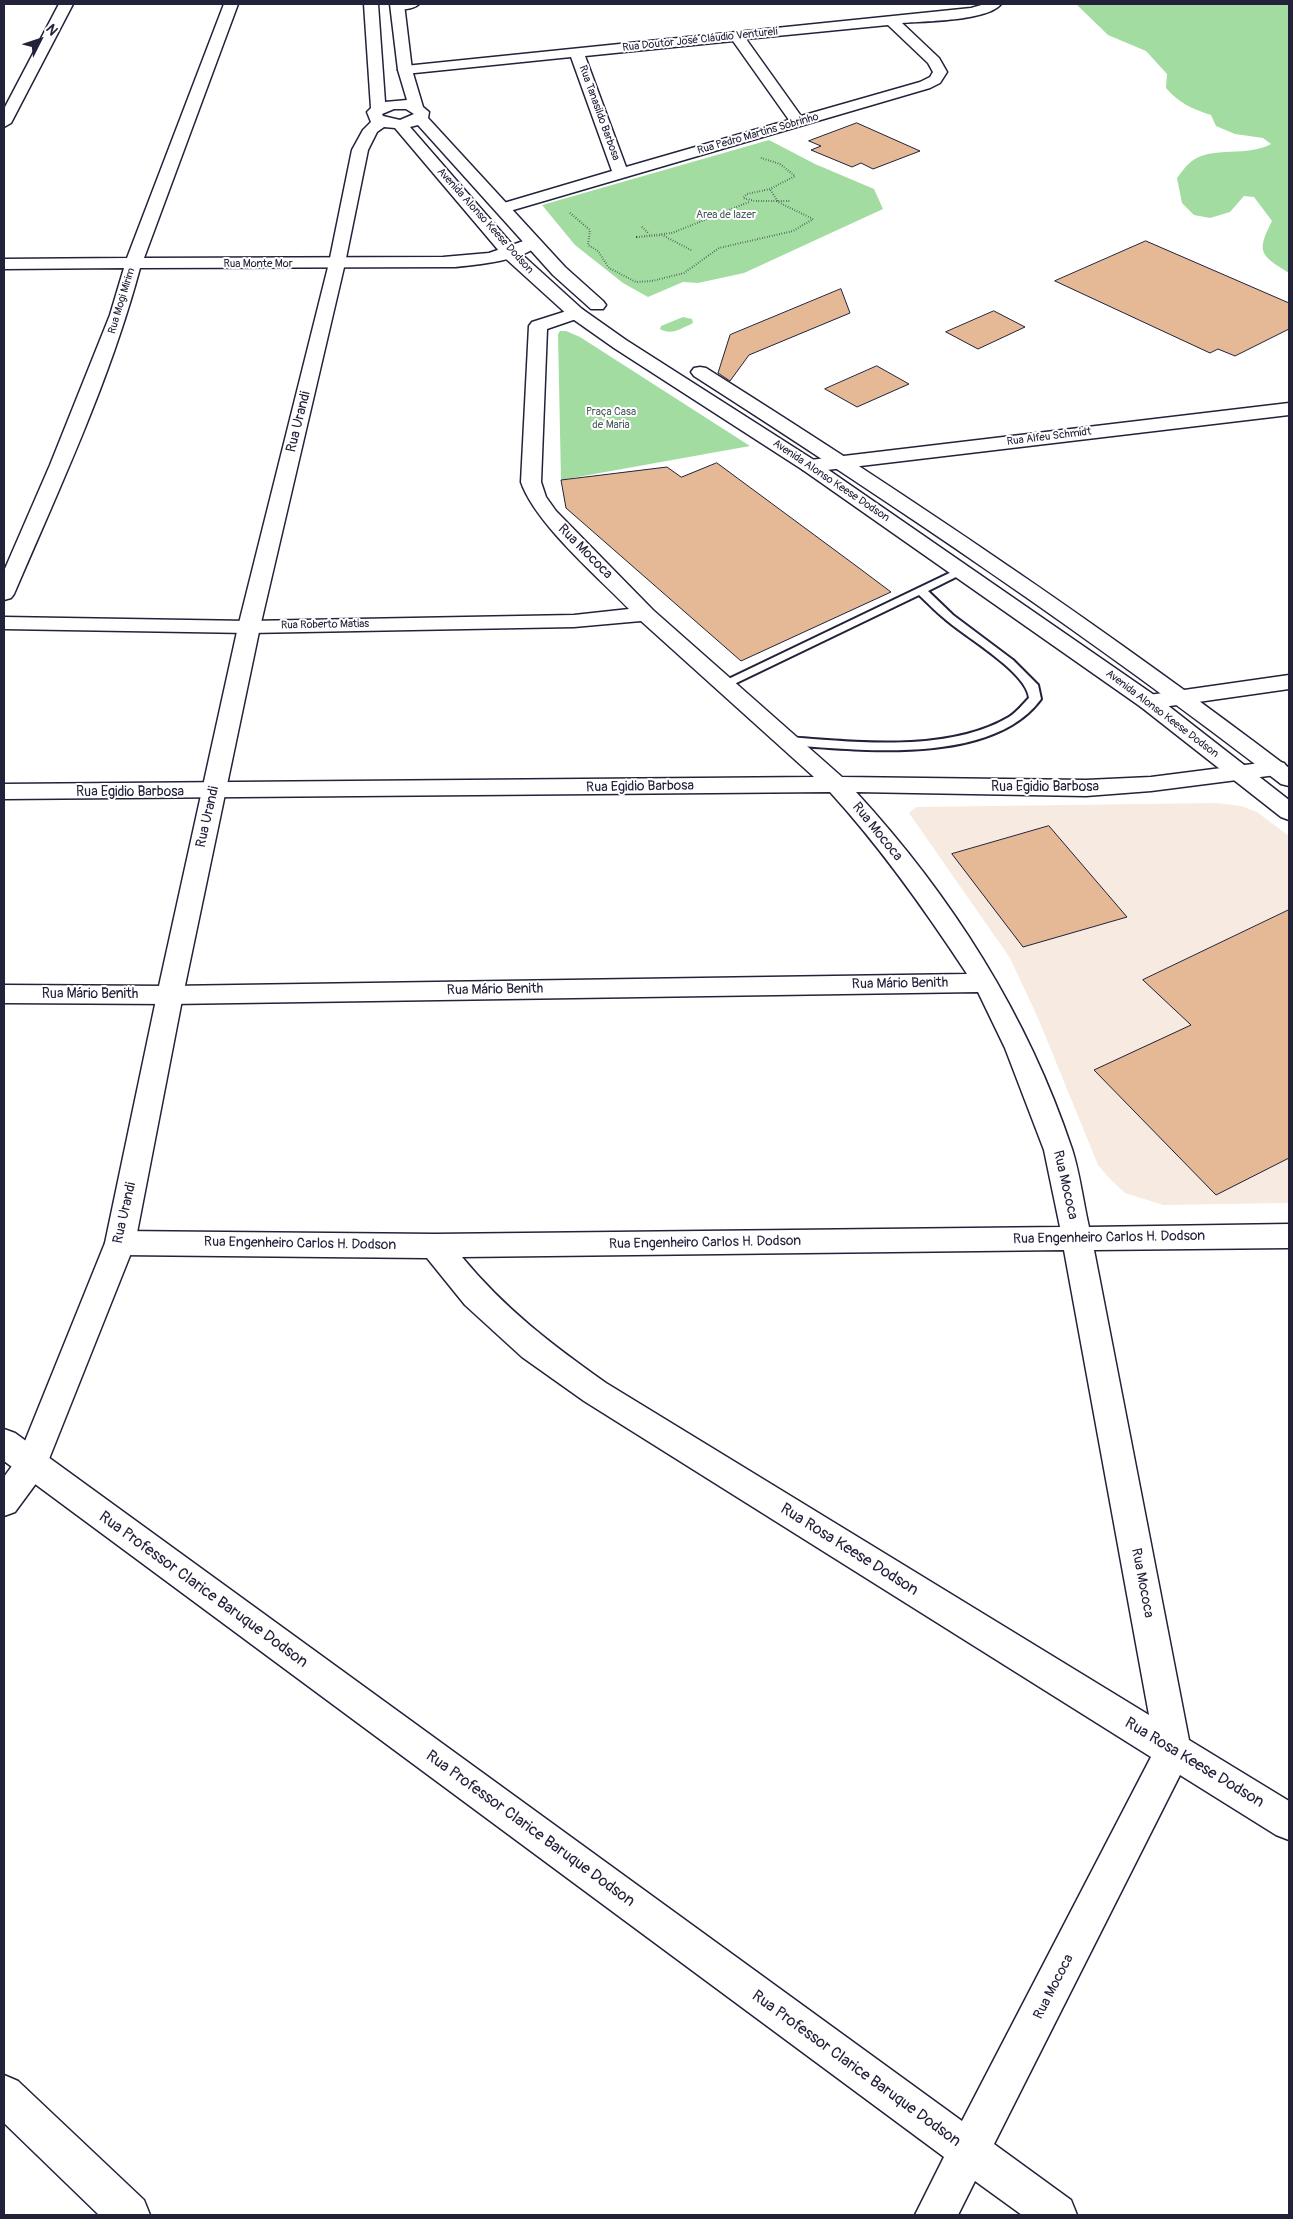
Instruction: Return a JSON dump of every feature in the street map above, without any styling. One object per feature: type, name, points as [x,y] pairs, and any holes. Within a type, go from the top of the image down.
[{"type":"street","points":[[4,123],[66,4]]},
{"type":"street","name":"Rua Mogi Mirim","points":[[4,594],[60,464],[119,315],[132,265],[231,4]]},
{"type":"street","points":[[371,4],[386,118]]},
{"type":"street","points":[[412,4],[397,4],[405,70],[418,112]]},
{"type":"street","name":"Rua Doutor José Cláudio Ventureli","points":[[405,70],[736,35],[892,21],[971,12],[988,8],[994,4]]},
{"type":"street","name":"Rua Pedro Martins Sobrinho","points":[[503,208],[925,85],[936,80],[940,72],[934,61],[892,21]]},
{"type":"street","points":[[736,35],[798,122]]},
{"type":"street","name":"Rua Tanasildo Barbosa","points":[[577,53],[621,174]]},
{"type":"street","points":[[386,118],[392,104],[418,112]]},
{"type":"street","points":[[386,118],[418,112]]},
{"type":"street","name":"Avenida Alonso Keese Dodson","points":[[418,112],[532,243],[577,289],[623,324]]},
{"type":"street","name":"Avenida Alonso Keese Dodson","points":[[386,118],[512,254],[576,313],[620,344],[810,466],[1149,702],[1289,812]]},
{"type":"street","name":"Rua Urandi","points":[[4,1502],[32,1464],[120,1242],[170,995],[249,627],[337,263],[360,150],[371,130],[386,118]]},
{"type":"street","points":[[512,254],[532,243]]},
{"type":"street","name":"Rua Monte Mor","points":[[4,264],[132,265],[469,261],[512,254]]},
{"type":"street","name":"Rua Mococa","points":[[576,313],[538,326],[531,482],[536,497],[548,515],[646,614],[836,784],[876,828],[949,927],[986,982],[1018,1048],[1058,1150],[1077,1239],[1173,1751],[970,2152],[936,2215]]},
{"type":"street","name":"Avenida Alonso Keese Dodson","points":[[682,361],[841,461],[1020,581],[1182,697],[1282,773]]},
{"type":"street","name":"Rua Alfeu Schmidt","points":[[810,466],[1289,410]]},
{"type":"street","name":"Rua Roberto Matias","points":[[4,623],[249,627],[574,621],[646,614]]},
{"type":"street","points":[[1149,702],[1289,682]]},
{"type":"street","name":"Rua Egidio Barbosa","points":[[4,792],[836,784],[1086,788],[1151,784],[1240,773],[1282,773]]},
{"type":"street","name":"Rua Mário Benith","points":[[4,994],[170,995],[986,982]]},
{"type":"street","name":"Rua Engenheiro Carlos H. Dodson","points":[[120,1242],[435,1246],[1289,1236]]},
{"type":"street","name":"Rua Rosa Keese Dodson","points":[[435,1246],[476,1296],[533,1348],[595,1392],[1289,1822]]},
{"type":"street","name":"Rua Professor Clarice Baruque Dodson","points":[[4,1444],[1056,2215]]},
{"type":"street","points":[[4,2095],[129,2215]]},
{"type":"lane","points":[[724,684],[960,570]]},
{"type":"lane","points":[[787,741],[902,747],[968,738],[1010,724],[1027,711],[1035,699],[1034,688],[1009,663],[949,617],[921,590]]},
{"type":"path","points":[[756,157],[775,162],[790,170],[795,176],[770,189],[747,194],[743,198],[750,202],[762,203],[776,198],[790,201]]},
{"type":"path","points":[[568,210],[583,226],[590,230],[588,245],[604,257],[610,268],[636,282],[652,281],[684,273],[719,248],[793,231],[813,220],[778,202],[770,189]]},
{"type":"path","points":[[691,250],[662,235],[648,233],[637,237],[662,235],[716,217],[750,202]]},
{"type":"path","points":[[642,227],[648,233]]},
{"type":"shaded area","points":[[1217,803],[1241,806],[1257,812],[1289,836],[1289,1203],[1163,1205],[1125,1193],[1109,1178],[1098,1165],[1038,1018],[1010,958],[909,813],[916,807]]},
{"type":"green space","points":[[1076,4],[1289,4],[1289,273],[1272,262],[1264,252],[1264,240],[1272,221],[1254,197],[1244,196],[1230,212],[1210,218],[1194,215],[1182,203],[1177,178],[1192,161],[1200,156],[1220,152],[1252,150],[1271,144],[1263,138],[1235,134],[1216,126],[1211,115],[1181,102],[1166,88],[1167,74],[1146,51],[1108,35]]},
{"type":"green space","name":"Area de lazer","points":[[769,140],[815,164],[874,189],[883,209],[744,273],[698,283],[683,282],[648,297],[623,283],[575,245],[542,205]]},
{"type":"green space","points":[[683,317],[692,319],[693,323],[681,329],[668,332],[660,329],[661,326]]},
{"type":"green space","name":"Praça Casa de Maria","points":[[560,331],[566,331],[580,337],[750,446],[561,480],[558,334]]},
{"type":"building","points":[[857,123],[920,151],[873,169],[861,163],[852,167],[811,150],[821,146],[809,141]]},
{"type":"building","points":[[1146,241],[1289,303],[1289,329],[1235,356],[1218,349],[1210,353],[1055,281]]},
{"type":"building","points":[[841,289],[850,313],[749,355],[730,381],[718,373],[730,335]]},
{"type":"building","points":[[994,311],[1025,327],[978,349],[946,332]]},
{"type":"building","points":[[877,366],[909,384],[857,407],[825,389]]},
{"type":"building","points":[[717,463],[891,592],[741,661],[566,508],[561,480],[667,467],[681,477]]},
{"type":"building","points":[[1049,826],[1127,917],[1023,947],[952,854]]},
{"type":"building","points":[[1289,910],[1289,1158],[1216,1195],[1094,1070],[1191,1025],[1143,980]]}]
